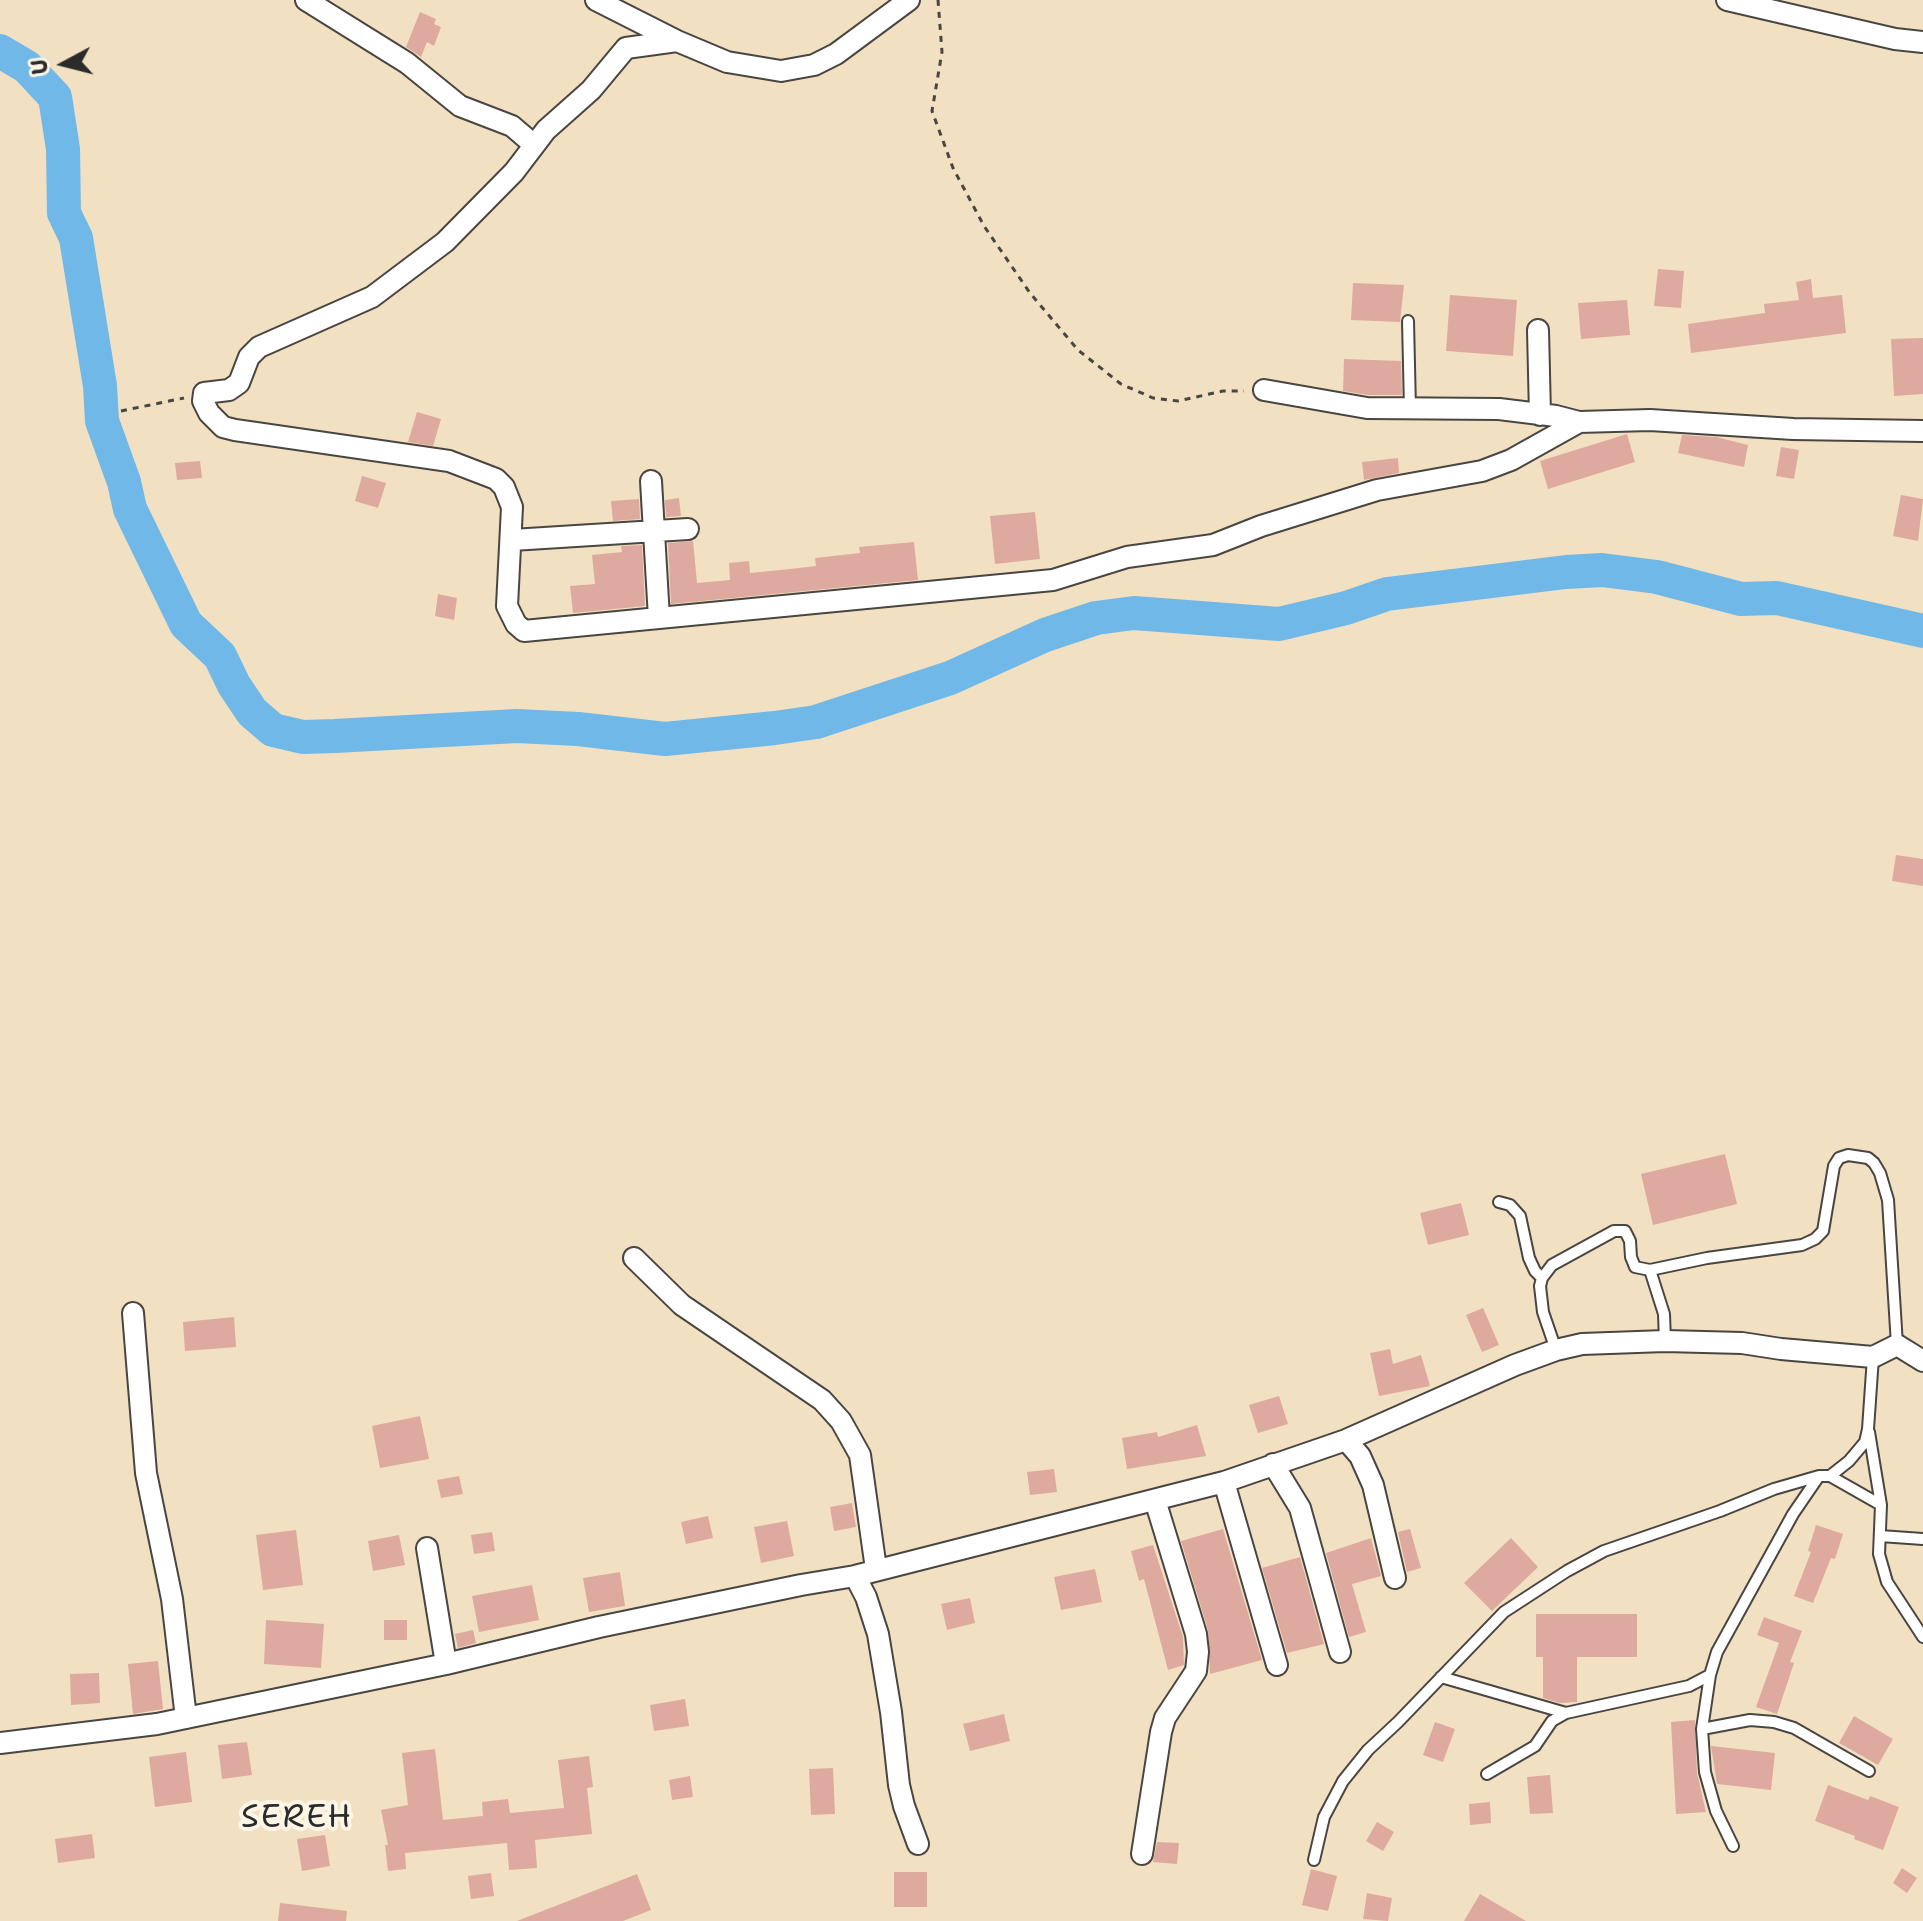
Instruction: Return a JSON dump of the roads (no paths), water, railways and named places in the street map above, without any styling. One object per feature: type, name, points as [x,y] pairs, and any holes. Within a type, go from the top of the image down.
[{"type":"street","points":[[306,0],[407,63],[460,106],[512,126],[533,144]]},
{"type":"street","points":[[596,0],[632,11],[677,41],[727,62],[769,70],[799,69],[836,54],[909,0]]},
{"type":"street","points":[[1727,0],[1895,39],[1923,42]]},
{"type":"street","points":[[632,11],[626,48],[591,90],[533,144],[514,172],[487,202],[445,242],[372,297],[259,347],[249,357],[239,383],[229,390],[204,393],[203,401],[215,420],[235,430],[449,461],[496,479],[504,487],[512,507],[507,606],[516,624],[524,631],[1053,580],[1127,557],[1213,545],[1261,526],[1377,490],[1482,471],[1511,460],[1579,422]]},
{"type":"street","points":[[626,48],[677,41]]},
{"type":"street","points":[[1538,330],[1540,415]]},
{"type":"street","points":[[1264,390],[1367,408],[1499,409],[1579,422],[1650,420],[1780,429],[1923,431]]},
{"type":"street","points":[[651,481],[659,618]]},
{"type":"street","points":[[512,540],[688,529]]},
{"type":"street","points":[[634,1258],[682,1305],[822,1400],[841,1421],[860,1455],[876,1569]]},
{"type":"street","points":[[133,1313],[146,1473],[172,1599],[186,1718]]},
{"type":"street","points":[[0,1743],[157,1724],[446,1664],[599,1627],[855,1576],[1224,1482],[1346,1440],[1446,1394],[1556,1350],[1582,1344],[1665,1341],[1742,1343],[1873,1357],[1897,1345],[1923,1361]]},
{"type":"street","points":[[1346,1440],[1360,1456],[1373,1485],[1395,1578]]},
{"type":"street","points":[[1273,1464],[1300,1508],[1340,1652]]},
{"type":"street","points":[[1224,1482],[1277,1665]]},
{"type":"street","points":[[1142,1854],[1161,1732],[1165,1718],[1196,1671],[1198,1652],[1196,1634],[1155,1500]]},
{"type":"street","points":[[427,1548],[446,1664]]},
{"type":"street","points":[[855,1576],[866,1597],[878,1634],[899,1785],[918,1844]]},
{"type":"lane","points":[[1408,321],[1410,409]]},
{"type":"lane","points":[[1556,1350],[1543,1312],[1540,1286],[1552,1265],[1614,1231],[1625,1231],[1635,1267],[1650,1270],[1707,1258],[1802,1245],[1823,1231],[1834,1166],[1839,1158],[1848,1155],[1868,1158],[1880,1173],[1890,1209],[1897,1345]]},
{"type":"lane","points":[[1499,1202],[1510,1205],[1520,1216],[1529,1258],[1542,1278]]},
{"type":"lane","points":[[1650,1270],[1664,1314],[1665,1341]]},
{"type":"lane","points":[[1733,1846],[1716,1811],[1705,1772],[1702,1729],[1710,1675],[1717,1652],[1762,1566],[1824,1476],[1865,1442],[1873,1357]]},
{"type":"lane","points":[[1868,1429],[1881,1505],[1879,1554],[1887,1582],[1923,1637]]},
{"type":"lane","points":[[1314,1860],[1324,1817],[1343,1781],[1368,1750],[1504,1612],[1567,1571],[1604,1551],[1774,1489],[1824,1476],[1881,1505]]},
{"type":"lane","points":[[1880,1536],[1923,1539]]},
{"type":"lane","points":[[1487,1774],[1535,1746],[1552,1721],[1566,1713],[1689,1686],[1710,1675]]},
{"type":"lane","points":[[1441,1677],[1566,1713]]},
{"type":"lane","points":[[1702,1729],[1750,1720],[1774,1722],[1794,1728],[1869,1771]]},
{"type":"waterway","points":[[0,51],[27,67],[55,97],[63,149],[64,213],[76,238],[100,386],[102,421],[124,482],[130,509],[186,624],[220,656],[252,712],[273,730],[303,737],[517,726],[665,739],[775,728],[816,722],[950,678],[1045,635],[1096,618],[1134,613],[1279,624],[1346,608],[1387,594],[1566,572],[1602,570],[1657,577],[1741,599],[1777,598],[1923,631]]},
{"type":"district","name":"SEREH","points":[[297,1819]]}]
